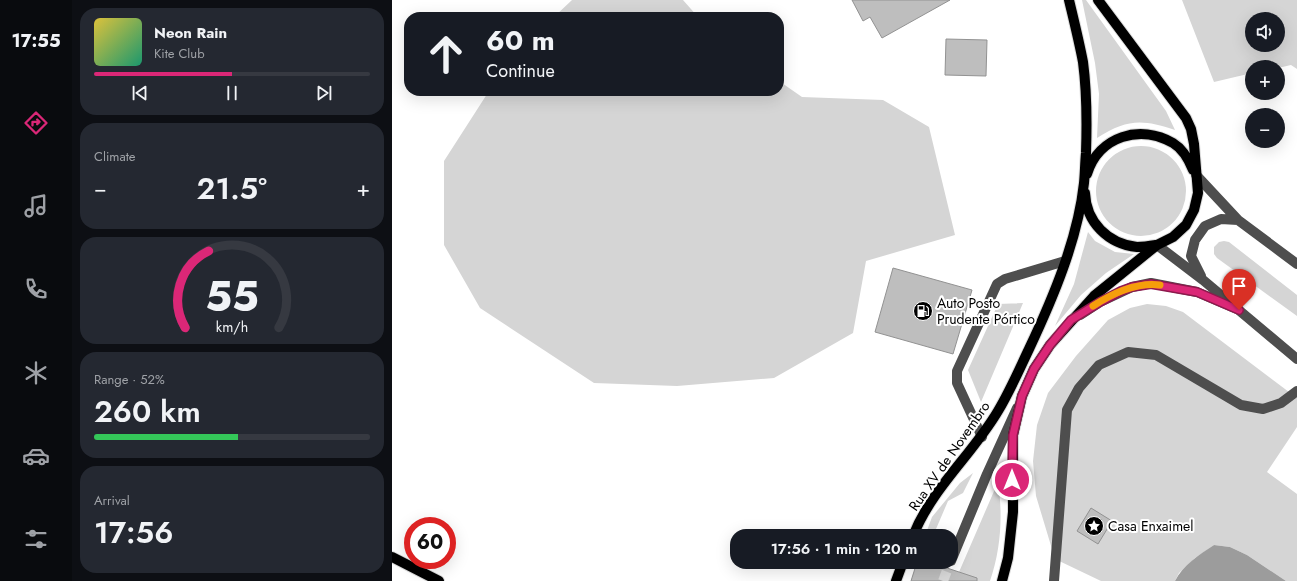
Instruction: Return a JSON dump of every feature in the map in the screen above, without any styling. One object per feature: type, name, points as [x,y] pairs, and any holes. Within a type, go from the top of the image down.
[{"type":"main road","name":"Rua XV de Novembro","points":[[916,529],[924,512],[938,491],[982,436],[998,411],[1052,297],[1076,227],[1084,183],[1087,132],[1086,93],[1083,63],[1069,0]]},
{"type":"main road","points":[[1002,581],[1008,558],[1012,512],[1013,435],[1022,396],[1038,363],[1050,345],[1094,296],[1157,245],[1173,237],[1186,225],[1194,210],[1198,193],[1194,144],[1191,129],[1186,118],[1098,0]]},
{"type":"main road","points":[[1157,245],[1138,247],[1120,244],[1104,234],[1092,220],[1085,202],[1084,183],[1090,165],[1102,149],[1118,138],[1137,133],[1156,135],[1174,144],[1188,158],[1196,175]]},
{"type":"main road","points":[[392,557],[439,581]]},
{"type":"main road","points":[[896,581],[900,569]]},
{"type":"lane","points":[[1196,175],[1238,220],[1297,264]]},
{"type":"lane","points":[[1203,280],[1191,256],[1195,240],[1205,226],[1221,220],[1238,220]]},
{"type":"lane","points":[[1157,245],[1203,280],[1297,359]]},
{"type":"lane","points":[[982,436],[957,383],[957,371],[997,284],[1005,279],[1065,261]]},
{"type":"lane","points":[[1071,320],[1121,291],[1132,287],[1151,284],[1197,292],[1239,310]]},
{"type":"lane","points":[[1054,581],[1067,410],[1079,388],[1099,365],[1128,352],[1156,355],[1241,405],[1263,409],[1280,403],[1297,391]]},
{"type":"lane","points":[[958,545],[987,474],[1022,396]]},
{"type":"shaded area","points":[[572,0],[683,0],[694,12],[559,12]]},
{"type":"shaded area","points":[[1082,0],[1086,0],[1166,111],[1175,130],[1153,124],[1135,123],[1117,127],[1097,138],[1099,94],[1095,63]]},
{"type":"shaded area","points":[[1182,0],[1297,0],[1297,69],[1291,65],[1285,66],[1285,60],[1245,60],[1245,75],[1214,82]]},
{"type":"shaded area","points":[[784,84],[802,97],[883,100],[929,127],[955,235],[866,261],[853,333],[774,378],[677,386],[594,383],[480,308],[444,245],[444,161],[486,96],[784,96]]},
{"type":"shaded area","points":[[1132,146],[1150,146],[1166,153],[1179,166],[1186,182],[1186,200],[1179,216],[1166,229],[1150,236],[1132,236],[1116,229],[1103,216],[1096,200],[1096,182],[1103,166],[1116,153]]},
{"type":"shaded area","points":[[1088,232],[1095,241],[1115,252],[1134,254],[1106,273],[1081,295],[1055,326],[1074,284]]},
{"type":"shaded area","points":[[1219,242],[1229,242],[1297,295],[1297,316],[1217,258],[1214,254],[1214,247]]},
{"type":"shaded area","points":[[1023,303],[981,402],[968,370],[998,304]]},
{"type":"shaded area","points":[[1147,304],[1166,306],[1183,312],[1297,398],[1297,427],[1267,472],[1297,494],[1297,581],[1286,581],[1247,555],[1230,547],[1214,545],[1195,558],[1179,573],[1175,581],[1101,581],[1055,559],[1036,496],[1033,461],[1037,425],[1048,393],[1076,356],[1108,320],[1130,308]]},
{"type":"shaded area","points":[[973,473],[963,493],[948,501],[936,529],[928,529],[932,517],[960,483]]},
{"type":"shaded area","points":[[998,482],[1001,519],[999,544],[994,569],[990,581],[969,581],[959,572]]},
{"type":"shaded area","points":[[1214,545],[1230,547],[1247,555],[1286,581],[1175,581],[1187,565]]},
{"type":"building","points":[[852,0],[950,0],[882,38],[870,17],[863,21]]},
{"type":"building","points":[[946,39],[987,40],[986,76],[945,75]]},
{"type":"building","name":"Auto Posto Prudente Pórtico","points":[[893,268],[972,290],[953,354],[875,332]]},
{"type":"building","points":[[1091,508],[1112,521],[1098,544],[1077,531]]},
{"type":"building","points":[[915,569],[950,569],[977,578],[977,581],[911,581]]},
{"type":"tunnel","points":[[943,581],[948,569]]},
{"type":"slow traffic","points":[[1093,306],[1121,291],[1132,287],[1151,284],[1160,285]]},
{"type":"place","name":"Auto Posto Prudente Pórtico","points":[[923,311]]},
{"type":"place","name":"Casa Enxaimel","points":[[1094,526]]},
{"type":"route","points":[[1012,480],[1013,435],[1022,396],[1034,369],[1050,345],[1071,320],[1121,291],[1132,287],[1151,284],[1197,292],[1239,310]]}]
